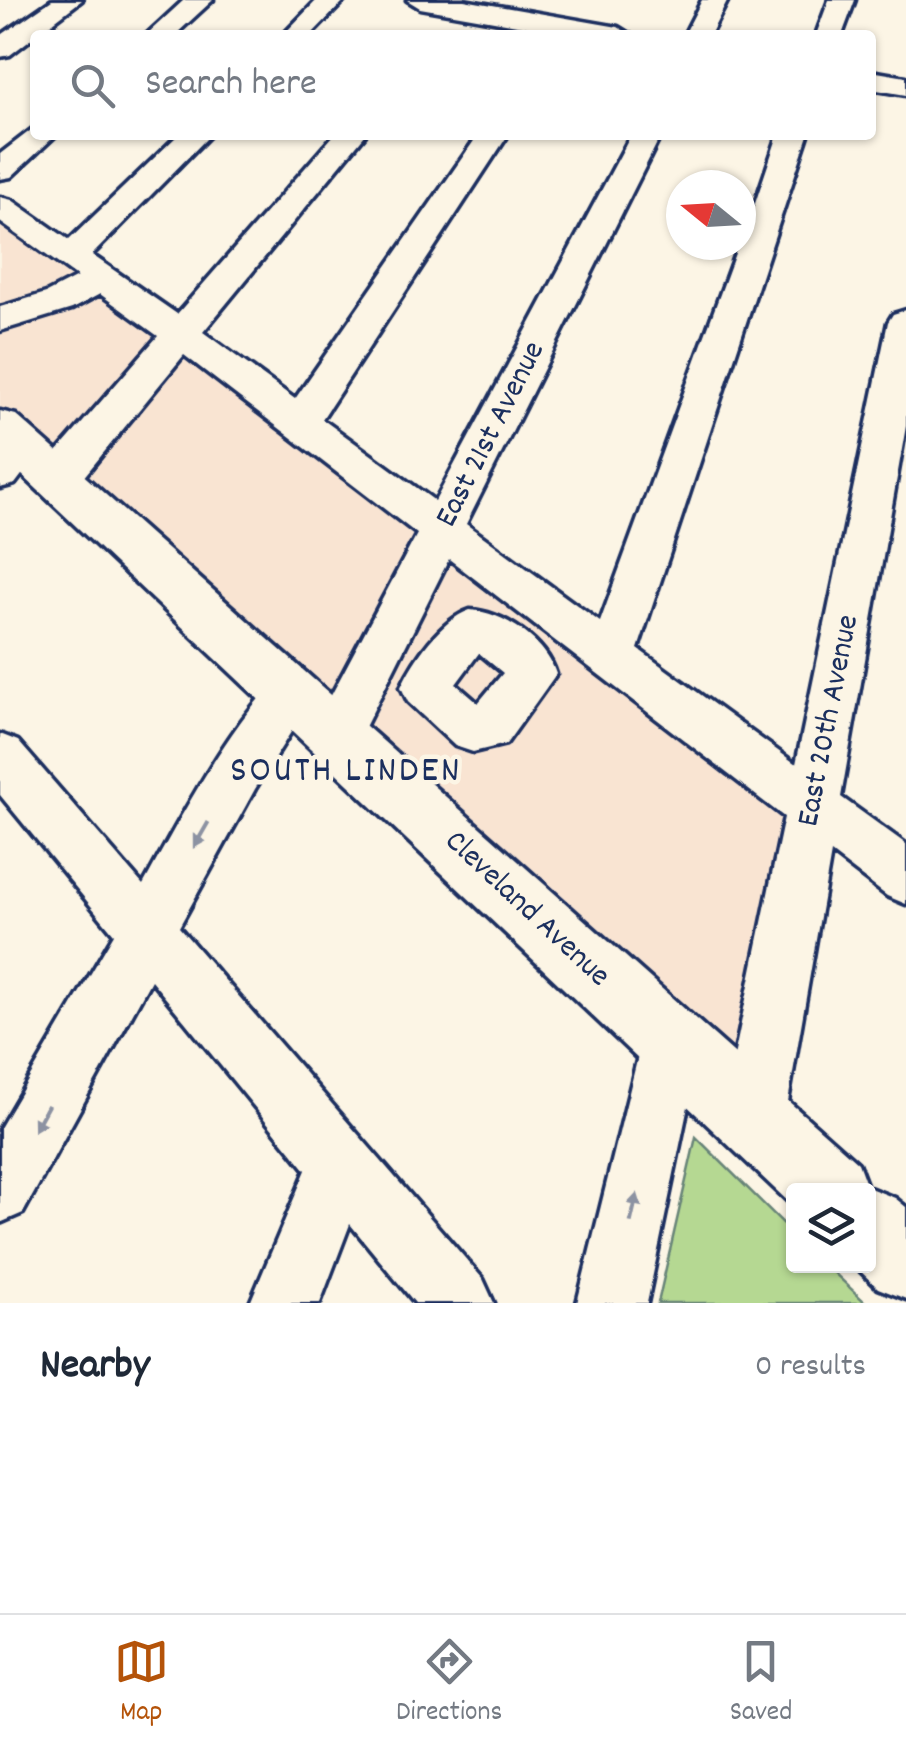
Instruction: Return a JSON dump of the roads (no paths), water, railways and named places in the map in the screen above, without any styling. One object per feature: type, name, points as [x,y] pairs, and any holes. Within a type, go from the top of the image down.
[{"type":"main road","name":"Cleveland Avenue","points":[[20,457],[291,694],[822,1183]]},
{"type":"main road","points":[[876,1232],[906,1260]]},
{"type":"street","points":[[0,49],[68,0]]},
{"type":"street","points":[[164,30],[200,0]]},
{"type":"street","points":[[301,30],[332,0]]},
{"type":"street","points":[[420,0],[460,3],[563,30],[584,0]]},
{"type":"street","points":[[700,30],[715,0]]},
{"type":"street","points":[[831,30],[842,0]]},
{"type":"street","points":[[437,30],[460,3]]},
{"type":"street","points":[[876,81],[906,86]]},
{"type":"street","points":[[0,170],[35,140]]},
{"type":"street","points":[[0,318],[58,302],[191,140]]},
{"type":"street","points":[[20,457],[182,335],[346,140]]},
{"type":"street","points":[[300,422],[490,140]]},
{"type":"street","name":"East 21st Avenue","points":[[335,734],[643,140]]},
{"type":"street","points":[[612,655],[792,140]]},
{"type":"street","points":[[0,207],[444,528],[906,877]]},
{"type":"street","name":"East 20th Avenue","points":[[753,1119],[906,322]]},
{"type":"street","points":[[390,632],[446,657]]},
{"type":"street","points":[[0,1190],[238,772],[291,694]]},
{"type":"street","points":[[4,770],[459,1303]]},
{"type":"street","points":[[612,1303],[671,1044]]},
{"type":"street","points":[[285,1303],[341,1163]]},
{"type":"district","name":"SOUTH LINDEN","points":[[346,772]]}]
